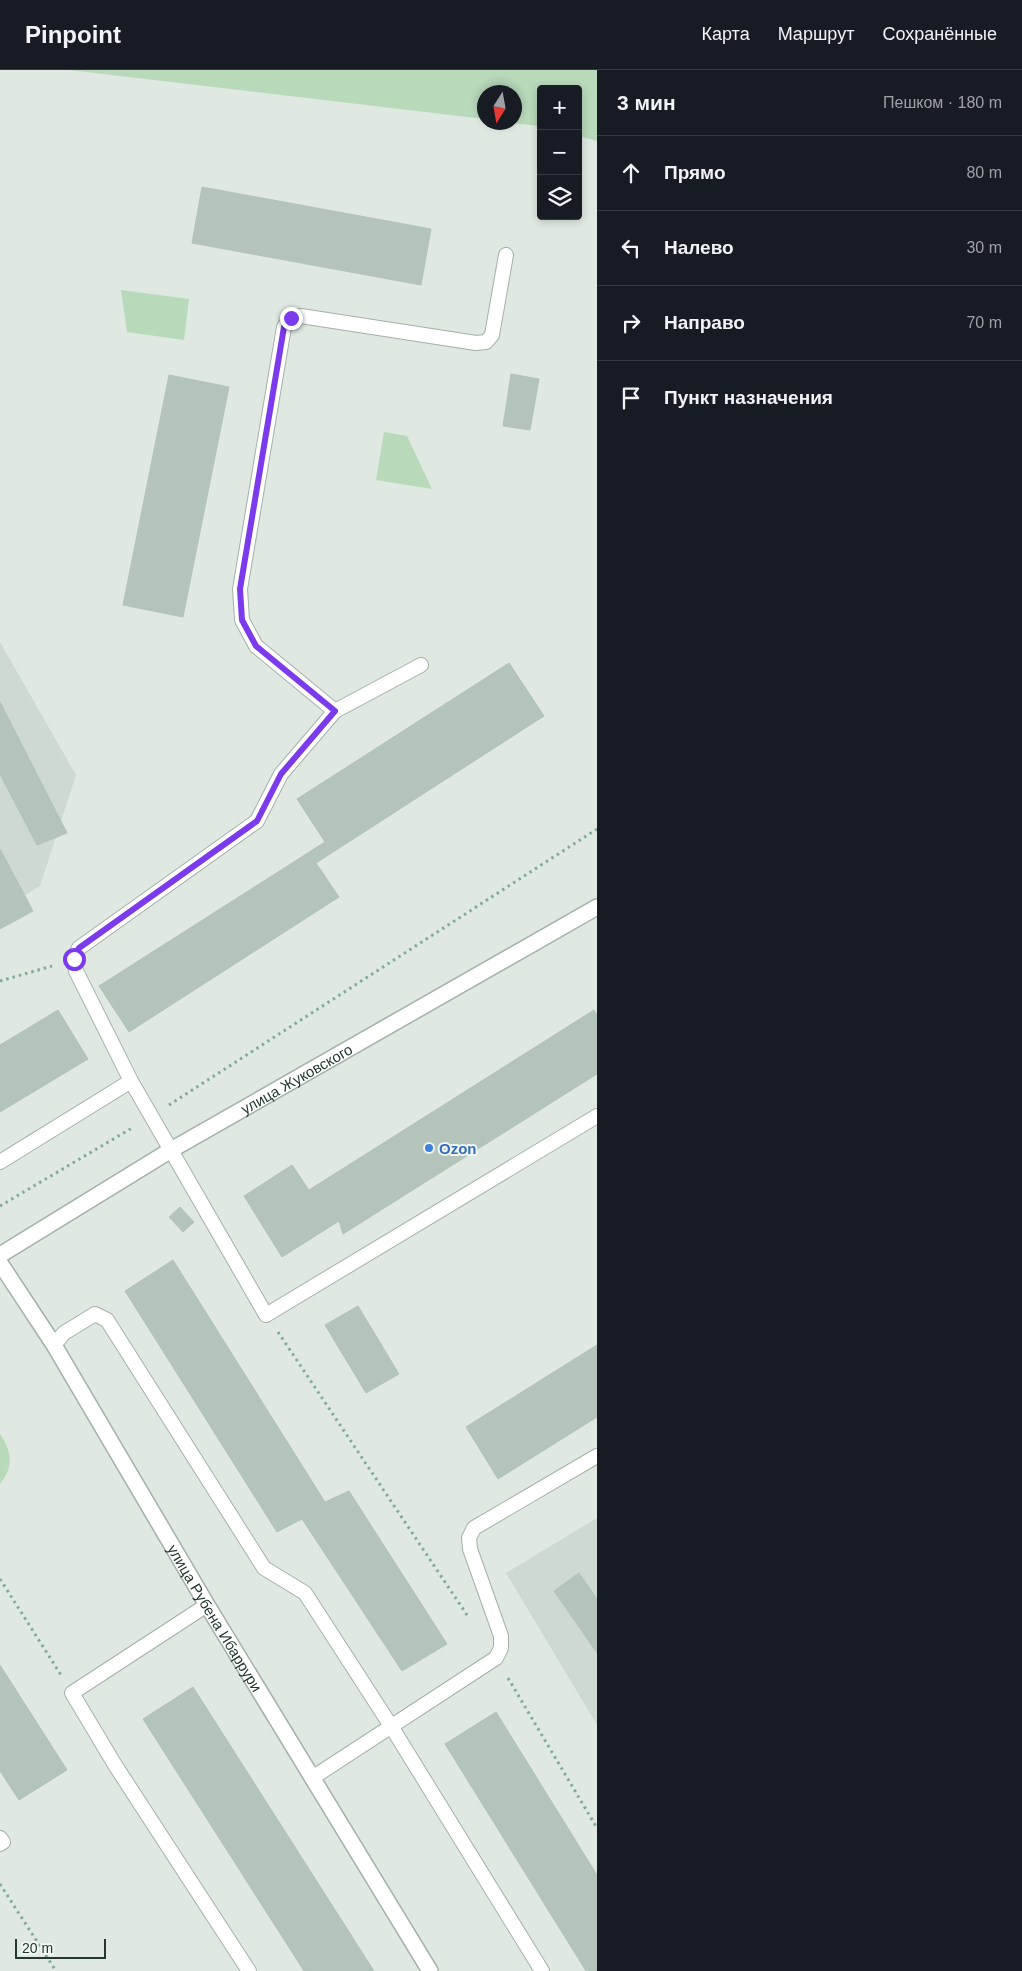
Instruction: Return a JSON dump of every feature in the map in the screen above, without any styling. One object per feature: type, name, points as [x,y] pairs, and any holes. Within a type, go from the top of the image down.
[{"type":"street","name":"улица Жуковского","points":[[0,1255],[171,1150],[597,907]]},
{"type":"street","name":"улица Рубена Ибаррури","points":[[0,1264],[54,1345],[207,1605],[430,1971]]},
{"type":"lane","points":[[335,711],[256,646],[242,620],[240,589],[284,327],[291,318],[301,316],[476,343],[486,342],[492,334],[506,254]]},
{"type":"lane","points":[[421,665],[335,711],[281,774],[257,821],[79,948],[74,959],[76,970],[132,1081],[266,1315],[597,1116]]},
{"type":"lane","points":[[0,1162],[132,1081]]},
{"type":"lane","points":[[54,1345],[64,1333],[95,1314],[107,1320],[264,1568],[305,1593],[391,1726],[542,1971]]},
{"type":"lane","points":[[312,1778],[496,1658],[501,1648],[501,1636],[470,1549],[469,1538],[474,1528],[597,1456]]},
{"type":"lane","points":[[207,1605],[72,1693],[115,1765],[249,1971]]},
{"type":"lane","points":[[0,1838],[2,1842],[0,1844]]},
{"type":"path","points":[[0,1206],[152,1116],[597,829]]},
{"type":"path","points":[[0,981],[74,959]]},
{"type":"path","points":[[266,1315],[474,1625]]},
{"type":"path","points":[[0,1579],[72,1693]]},
{"type":"path","points":[[496,1658],[597,1828]]},
{"type":"path","points":[[0,1884],[56,1971]]},
{"type":"shaded area","points":[[0,642],[76,775],[40,886],[0,911]]},
{"type":"shaded area","points":[[597,1518],[597,1725],[506,1573]]},
{"type":"green space","points":[[69,70],[597,70],[597,141],[582,137],[582,85],[537,85],[537,126],[522,124],[522,85],[477,85],[477,118]]},
{"type":"green space","points":[[121,290],[189,299],[184,340],[127,332]]},
{"type":"green space","points":[[384,432],[407,436],[432,489],[376,480]]},
{"type":"green space","points":[[0,1434],[7,1447],[10,1459],[8,1471],[0,1484]]},
{"type":"building","points":[[202,187],[431,229],[421,285],[192,243]]},
{"type":"building","points":[[511,374],[539,379],[530,430],[503,426]]},
{"type":"building","points":[[169,375],[229,387],[183,617],[123,605]]},
{"type":"building","points":[[509,663],[544,716],[316,863],[339,897],[129,1032],[99,986],[325,842],[297,799]]},
{"type":"building","points":[[0,702],[67,833],[37,845],[0,774]]},
{"type":"building","points":[[0,849],[33,911],[0,929]]},
{"type":"building","points":[[58,1010],[88,1059],[0,1112],[0,1045]]},
{"type":"building","points":[[594,1010],[597,1015],[597,1074],[343,1234],[339,1221],[282,1257],[244,1196],[292,1165],[309,1190]]},
{"type":"building","points":[[180,1207],[194,1222],[183,1232],[169,1217]]},
{"type":"building","points":[[173,1260],[325,1502],[349,1491],[447,1644],[402,1671],[302,1519],[277,1532],[125,1291]]},
{"type":"building","points":[[358,1306],[399,1374],[366,1393],[325,1325]]},
{"type":"building","points":[[597,1345],[597,1417],[498,1479],[466,1427]]},
{"type":"building","points":[[579,1573],[597,1599],[597,1653],[554,1591]]},
{"type":"building","points":[[0,1665],[67,1770],[19,1800],[0,1771]]},
{"type":"building","points":[[193,1687],[374,1971],[304,1971],[143,1719]]},
{"type":"building","points":[[496,1712],[597,1875],[597,1971],[586,1971],[445,1744]]},
{"type":"place","name":"Ozon","points":[[429,1148]]},
{"type":"route","points":[[74,959],[79,948],[257,821],[281,774],[335,711],[256,646],[242,620],[240,589],[284,327],[291,318]]}]
